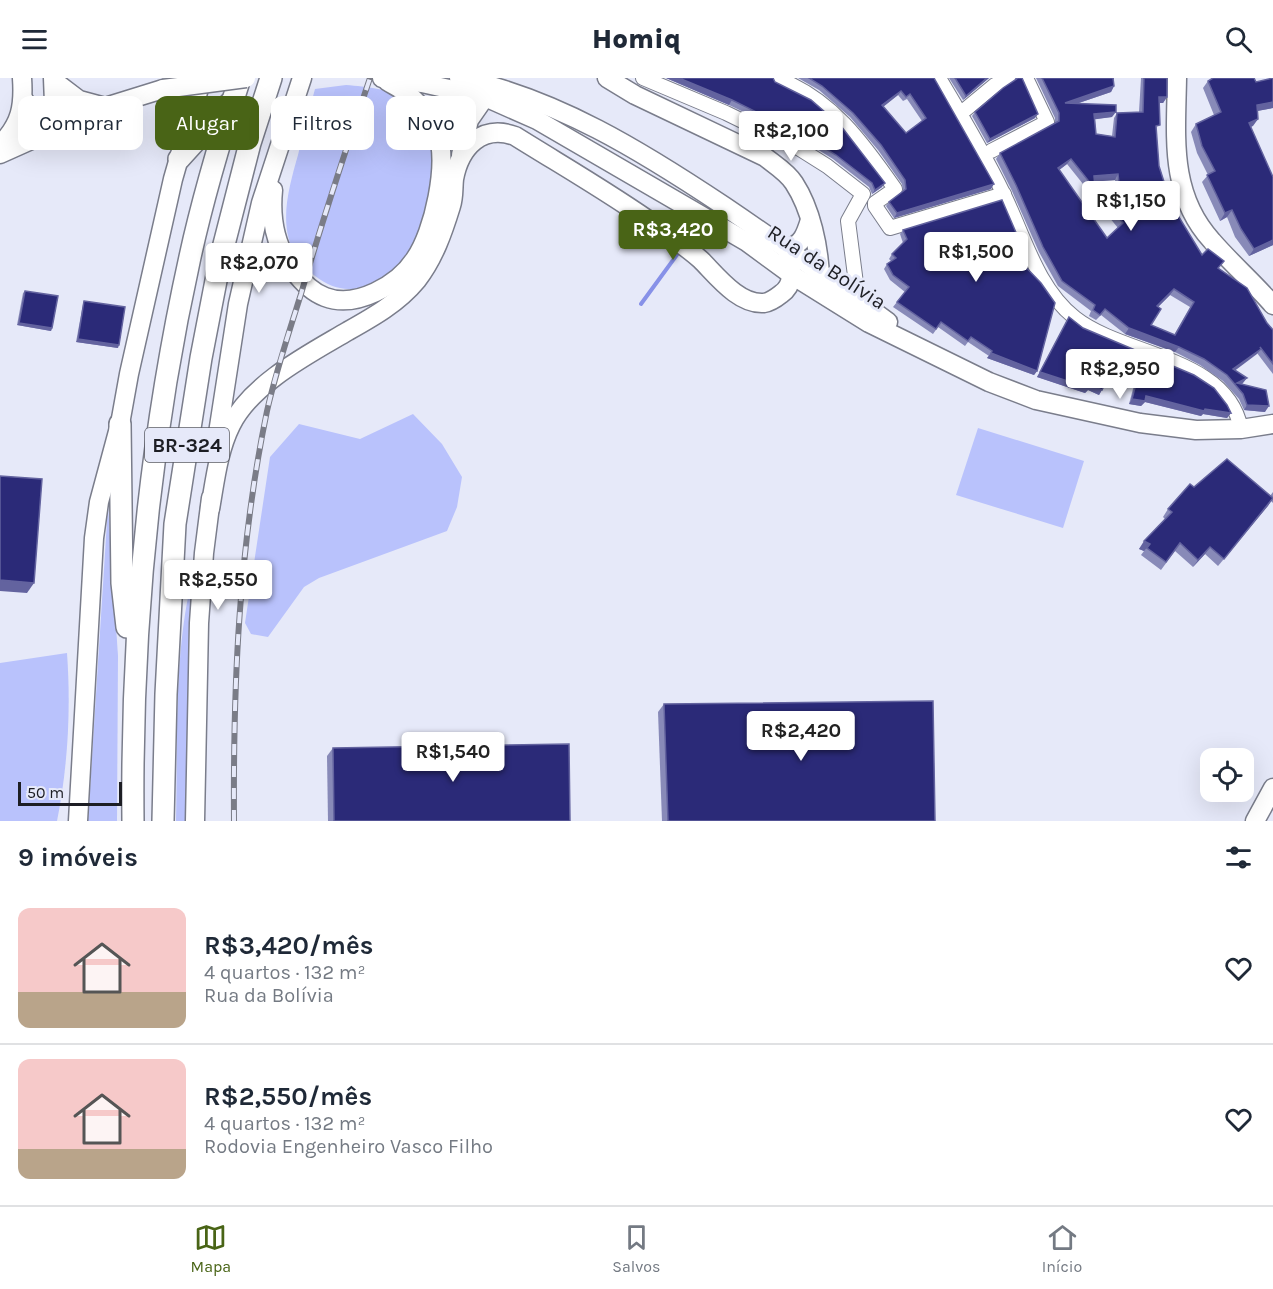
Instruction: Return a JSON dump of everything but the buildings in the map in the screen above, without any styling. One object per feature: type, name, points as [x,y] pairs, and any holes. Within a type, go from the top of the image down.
[{"type":"highway","name":"BR-324","points":[[234,96],[240,78]]},
{"type":"highway","name":"BR-324","points":[[163,821],[166,694],[175,524],[201,358],[220,260],[250,143],[271,78]]},
{"type":"highway","points":[[179,159],[187,150]]},
{"type":"highway","name":"BR-324","points":[[133,821],[133,706],[138,609],[163,398],[190,256],[217,150]]},
{"type":"highway","points":[[120,423],[122,583],[133,706]]},
{"type":"main road","points":[[22,78],[24,96]]},
{"type":"main road","points":[[78,821],[94,538],[99,502],[120,423],[129,374],[179,159],[202,78]]},
{"type":"main road","points":[[141,96],[164,89],[246,78]]},
{"type":"main road","points":[[195,821],[199,622],[218,426],[238,304],[261,203],[302,78]]},
{"type":"main road","points":[[383,78],[409,96]]},
{"type":"main road","name":"Rua da Bolívia","points":[[383,78],[462,83],[546,104],[669,169],[788,248],[924,348]]},
{"type":"main road","points":[[607,78],[635,95],[765,157],[793,182],[810,220],[817,245],[821,291]]},
{"type":"main road","points":[[1177,78],[1177,156],[1184,197],[1210,240],[1273,305]]},
{"type":"main road","points":[[54,79],[74,96]]},
{"type":"main road","points":[[53,96],[54,79]]},
{"type":"main road","points":[[451,96],[462,83]]},
{"type":"main road","name":"Rua da Bolívia","points":[[462,83],[485,97],[537,120],[661,191],[747,242],[792,275],[869,323],[989,381],[1036,400],[1155,425],[1196,430],[1241,429],[1273,424]]},
{"type":"main road","points":[[459,165],[469,120],[485,97]]},
{"type":"main road","points":[[0,145],[18,120]]},
{"type":"main road","points":[[210,508],[223,446],[232,424],[249,401],[287,369],[398,300],[417,279],[432,256],[444,229],[453,199],[454,178],[471,142],[490,133],[515,136],[620,200],[696,255],[743,297],[764,303],[784,292],[790,284],[792,275],[788,248],[798,245],[802,240],[810,220]]},
{"type":"main road","points":[[0,154],[18,146]]},
{"type":"main road","points":[[276,161],[272,221],[275,237],[290,267],[314,292],[327,298],[345,300],[368,296],[400,278],[415,260],[425,241],[434,214],[439,185],[440,150]]},
{"type":"main road","name":"Rua da Bolívia","points":[[1241,429],[1273,437]]},
{"type":"main road","points":[[1255,821],[1273,788]]},
{"type":"street","points":[[643,78],[726,113],[800,149],[827,166],[863,194],[848,221],[858,299]]},
{"type":"street","points":[[776,78],[807,92],[836,113],[877,163],[895,189],[875,202],[875,207],[890,228],[1004,194]]},
{"type":"street","points":[[939,78],[1004,194],[1042,278],[1054,297],[1067,312],[1102,334],[1207,378],[1233,406],[1241,429]]},
{"type":"street","points":[[966,110],[995,85],[1008,78]]},
{"type":"street","points":[[991,151],[1047,122],[1026,78]]},
{"type":"shaded area","points":[[346,85],[393,93],[398,96],[386,96],[386,150],[434,150],[432,186],[428,204],[410,252],[389,275],[365,287],[348,289],[323,281],[297,258],[287,230],[287,200],[299,150],[374,150],[374,96],[313,96],[315,89]]},
{"type":"shaded area","points":[[413,414],[442,444],[462,477],[457,507],[447,531],[319,578],[304,587],[268,637],[251,634],[245,623],[270,457],[299,424],[360,439]]},
{"type":"shaded area","points":[[978,428],[1084,461],[1063,528],[956,495]]},
{"type":"shaded area","points":[[108,506],[118,656],[117,821],[88,821]]},
{"type":"shaded area","points":[[195,567],[187,821],[176,821],[180,661],[183,629]]},
{"type":"shaded area","points":[[67,653],[68,737],[57,821],[0,821],[0,663]]},
{"type":"waterway","points":[[641,304],[679,252]]},
{"type":"railway","points":[[234,821],[237,666],[244,564],[267,411],[326,212],[370,78]]}]
